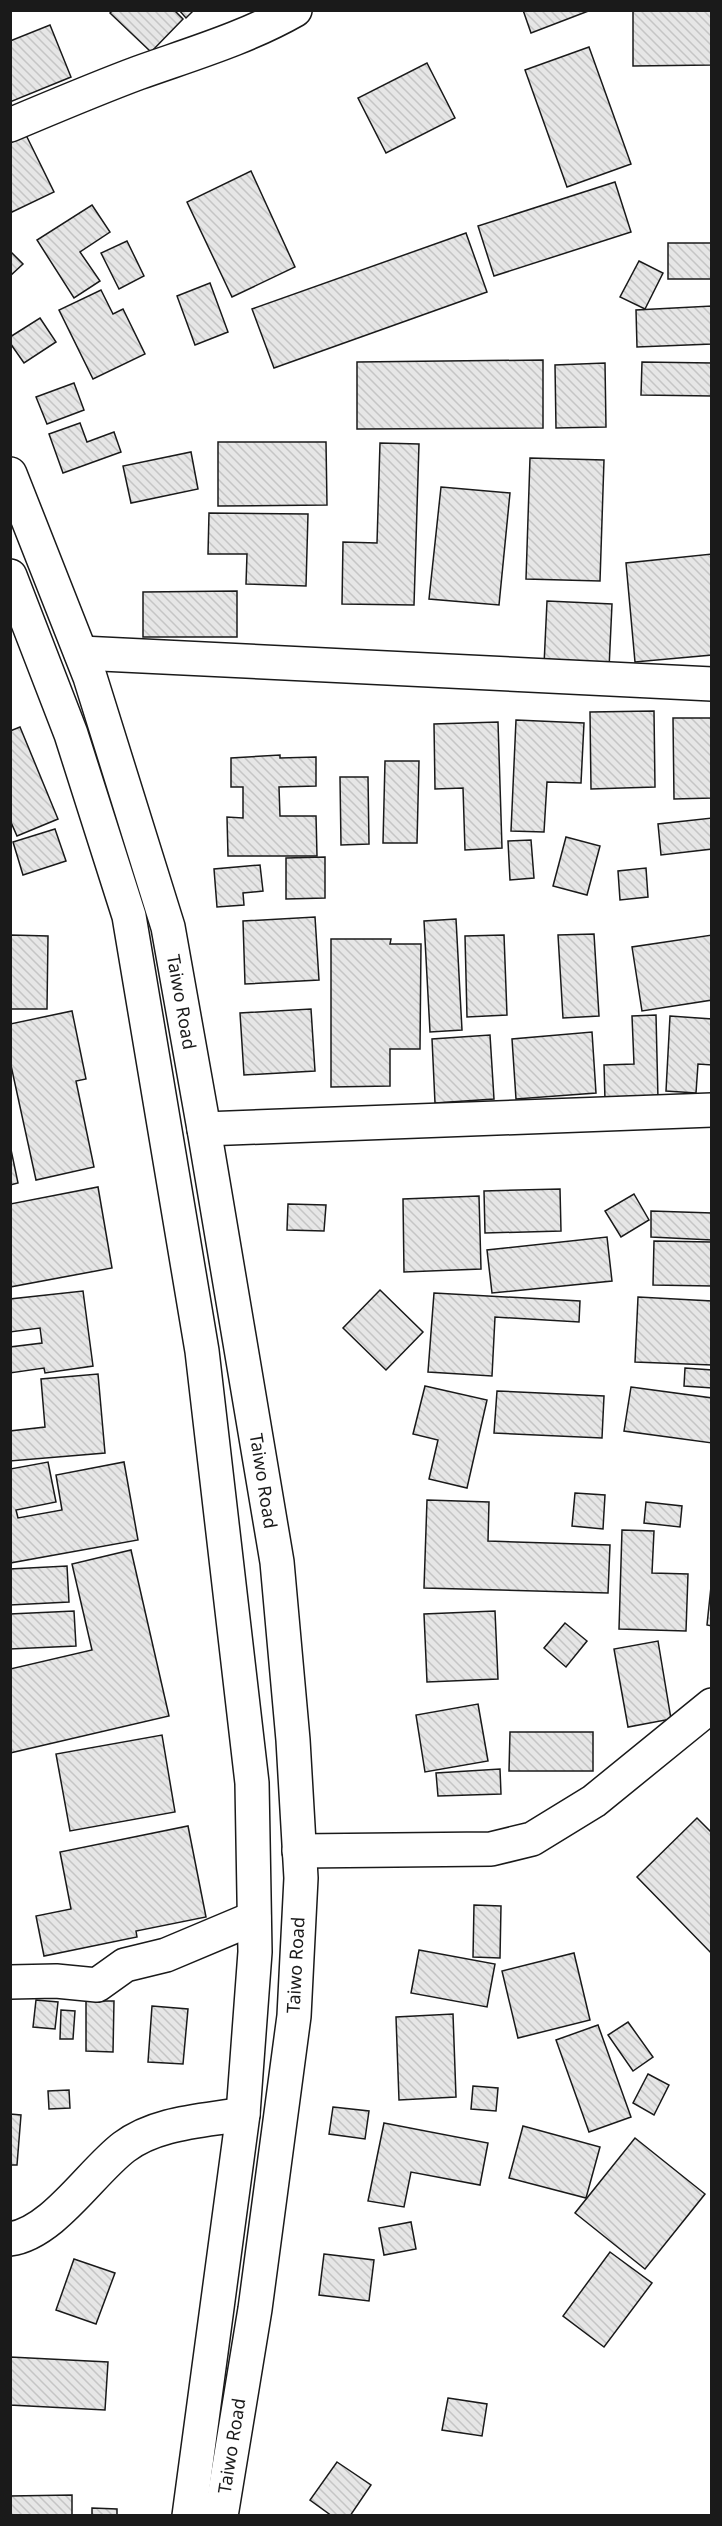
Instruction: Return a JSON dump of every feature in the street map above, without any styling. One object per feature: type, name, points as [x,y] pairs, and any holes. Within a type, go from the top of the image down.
[{"type":"main road","points":[[10,125],[118,81],[278,21],[295,10]]},
{"type":"main road","name":"Taiwo Road","points":[[10,474],[81,653],[168,927],[277,1562],[293,1740],[301,1878],[294,2016],[255,2309],[221,2516]]},
{"type":"main road","name":"Taiwo Road","points":[[10,576],[71,734],[129,916],[202,1351],[252,1783],[255,1952],[243,2114],[189,2516]]},
{"type":"main road","points":[[81,653],[711,684]]},
{"type":"main road","points":[[204,1129],[711,1110]]},
{"type":"main road","points":[[299,1851],[491,1849],[532,1839],[594,1801],[711,1705]]},
{"type":"main road","points":[[10,1982],[56,1981],[97,1985],[125,1965],[166,1955],[254,1918]]},
{"type":"main road","points":[[10,2239],[20,2238],[57,2214],[124,2147],[164,2127],[243,2114]]},
{"type":"building","points":[[113,10],[174,10],[183,19],[151,52],[110,13]]},
{"type":"building","points":[[179,10],[194,10],[186,18]]},
{"type":"building","points":[[523,10],[591,10],[531,33]]},
{"type":"building","points":[[633,10],[712,10],[712,65],[633,66]]},
{"type":"building","points":[[50,25],[71,77],[10,102],[10,41]]},
{"type":"building","points":[[589,47],[631,164],[567,187],[525,70]]},
{"type":"building","points":[[427,63],[455,118],[386,153],[358,98]]},
{"type":"building","points":[[26,135],[54,192],[10,213],[10,143]]},
{"type":"building","points":[[251,171],[295,267],[232,297],[187,202]]},
{"type":"building","points":[[615,182],[631,232],[494,276],[478,226]]},
{"type":"building","points":[[92,205],[110,232],[80,252],[100,281],[74,298],[37,240]]},
{"type":"building","points":[[466,233],[487,292],[274,368],[252,309]]},
{"type":"building","points":[[127,241],[144,276],[119,289],[101,253]]},
{"type":"building","points":[[668,243],[712,243],[712,279],[668,279]]},
{"type":"building","points":[[10,251],[23,264],[10,276]]},
{"type":"building","points":[[639,261],[663,273],[645,309],[620,297]]},
{"type":"building","points":[[210,283],[228,332],[195,345],[177,296]]},
{"type":"building","points":[[101,290],[113,314],[123,309],[145,354],[93,379],[59,310]]},
{"type":"building","points":[[712,306],[712,344],[637,347],[636,310]]},
{"type":"building","points":[[40,318],[56,342],[24,363],[10,343],[10,337]]},
{"type":"building","points":[[543,360],[543,428],[357,429],[357,362]]},
{"type":"building","points":[[642,362],[712,363],[712,396],[641,395]]},
{"type":"building","points":[[605,363],[606,427],[556,428],[555,365]]},
{"type":"building","points":[[74,383],[84,410],[47,424],[36,397]]},
{"type":"building","points":[[80,423],[87,442],[114,432],[121,452],[63,473],[49,434]]},
{"type":"building","points":[[218,442],[326,442],[327,505],[218,506]]},
{"type":"building","points":[[380,443],[419,444],[414,605],[342,604],[343,542],[377,543]]},
{"type":"building","points":[[191,452],[198,489],[131,503],[123,466]]},
{"type":"building","points":[[530,458],[604,460],[600,581],[526,579]]},
{"type":"building","points":[[441,487],[510,493],[499,605],[429,599]]},
{"type":"building","points":[[209,513],[308,514],[306,586],[246,584],[247,554],[208,554]]},
{"type":"building","points":[[712,554],[712,655],[635,662],[626,563]]},
{"type":"building","points":[[237,591],[237,637],[143,637],[143,592]]},
{"type":"building","points":[[547,601],[612,604],[609,669],[544,665]]},
{"type":"building","points":[[654,711],[655,787],[591,789],[590,712]]},
{"type":"building","points":[[673,718],[712,718],[712,798],[674,799]]},
{"type":"building","points":[[516,720],[584,723],[581,783],[547,782],[544,832],[511,831]]},
{"type":"building","points":[[498,722],[502,848],[465,850],[463,788],[435,789],[434,724]]},
{"type":"building","points":[[20,727],[58,819],[17,836],[10,820],[10,731]]},
{"type":"building","points":[[280,755],[280,758],[316,757],[316,786],[279,787],[280,816],[316,816],[317,856],[228,856],[227,817],[243,818],[243,787],[231,787],[231,758]]},
{"type":"building","points":[[385,761],[419,761],[417,843],[383,843]]},
{"type":"building","points":[[340,777],[368,777],[369,844],[341,845]]},
{"type":"building","points":[[712,818],[712,849],[661,855],[658,824]]},
{"type":"building","points":[[55,829],[66,861],[23,875],[13,842]]},
{"type":"building","points":[[566,837],[600,846],[587,895],[553,886]]},
{"type":"building","points":[[531,840],[534,878],[510,880],[508,841]]},
{"type":"building","points":[[325,857],[325,898],[286,899],[286,858]]},
{"type":"building","points":[[260,865],[263,891],[243,893],[244,905],[217,907],[214,869]]},
{"type":"building","points":[[646,868],[648,897],[620,900],[618,871]]},
{"type":"building","points":[[315,917],[319,980],[245,984],[243,921]]},
{"type":"building","points":[[456,919],[462,1030],[430,1032],[424,921]]},
{"type":"building","points":[[594,934],[599,1016],[563,1018],[558,935]]},
{"type":"building","points":[[10,935],[48,936],[47,1009],[10,1009]]},
{"type":"building","points":[[504,935],[507,1015],[467,1017],[465,936]]},
{"type":"building","points":[[712,935],[712,1000],[642,1011],[632,947]]},
{"type":"building","points":[[331,939],[391,939],[390,944],[421,944],[420,1049],[390,1049],[390,1086],[331,1087]]},
{"type":"building","points":[[311,1009],[315,1071],[244,1075],[240,1013]]},
{"type":"building","points":[[72,1011],[86,1079],[76,1081],[94,1167],[36,1180],[10,1061],[10,1024]]},
{"type":"building","points":[[656,1015],[658,1099],[605,1100],[604,1065],[634,1064],[632,1016]]},
{"type":"building","points":[[670,1016],[712,1019],[712,1065],[698,1064],[696,1093],[666,1091]]},
{"type":"building","points":[[592,1032],[596,1093],[516,1099],[512,1039]]},
{"type":"building","points":[[490,1035],[494,1099],[435,1103],[432,1039]]},
{"type":"building","points":[[10,1145],[18,1183],[10,1185]]},
{"type":"building","points":[[98,1187],[112,1268],[10,1287],[10,1204]]},
{"type":"building","points":[[560,1189],[561,1231],[485,1233],[484,1191]]},
{"type":"building","points":[[634,1194],[649,1220],[621,1237],[605,1211]]},
{"type":"building","points":[[479,1196],[481,1269],[404,1272],[403,1199]]},
{"type":"building","points":[[288,1204],[326,1205],[324,1231],[287,1230]]},
{"type":"building","points":[[651,1211],[712,1213],[712,1240],[651,1237]]},
{"type":"building","points":[[607,1237],[612,1281],[492,1293],[487,1250]]},
{"type":"building","points":[[654,1241],[712,1242],[712,1286],[653,1285]]},
{"type":"building","points":[[380,1290],[423,1332],[386,1370],[343,1328]]},
{"type":"building","points":[[83,1291],[93,1366],[45,1373],[44,1368],[10,1373],[10,1347],[42,1343],[40,1328],[10,1332],[10,1299]]},
{"type":"building","points":[[434,1293],[580,1301],[579,1322],[495,1317],[492,1376],[428,1372]]},
{"type":"building","points":[[638,1297],[712,1301],[712,1365],[635,1362]]},
{"type":"building","points":[[685,1368],[712,1370],[712,1388],[684,1386]]},
{"type":"building","points":[[98,1374],[105,1453],[10,1461],[10,1431],[45,1427],[41,1379]]},
{"type":"building","points":[[425,1386],[487,1400],[467,1488],[429,1479],[438,1440],[413,1434]]},
{"type":"building","points":[[631,1387],[712,1398],[712,1443],[624,1431]]},
{"type":"building","points":[[497,1391],[604,1396],[602,1438],[494,1433]]},
{"type":"building","points":[[48,1462],[56,1502],[16,1510],[18,1518],[62,1510],[56,1475],[124,1462],[138,1540],[10,1563],[10,1469]]},
{"type":"building","points":[[575,1493],[605,1495],[603,1529],[572,1526]]},
{"type":"building","points":[[427,1500],[489,1502],[488,1541],[610,1545],[608,1593],[424,1588]]},
{"type":"building","points":[[646,1502],[682,1506],[680,1527],[644,1523]]},
{"type":"building","points":[[622,1530],[654,1531],[652,1573],[688,1574],[686,1631],[619,1629]]},
{"type":"building","points":[[131,1550],[169,1716],[10,1753],[10,1669],[92,1650],[72,1564]]},
{"type":"building","points":[[67,1566],[69,1602],[10,1605],[10,1569]]},
{"type":"building","points":[[712,1577],[712,1626],[707,1625]]},
{"type":"building","points":[[74,1611],[76,1646],[10,1649],[10,1614]]},
{"type":"building","points":[[495,1611],[498,1679],[427,1682],[424,1614]]},
{"type":"building","points":[[565,1623],[587,1641],[566,1667],[544,1648]]},
{"type":"building","points":[[658,1641],[671,1719],[628,1727],[614,1649]]},
{"type":"building","points":[[478,1704],[488,1761],[425,1772],[416,1715]]},
{"type":"building","points":[[510,1732],[593,1732],[593,1771],[509,1771]]},
{"type":"building","points":[[162,1735],[175,1812],[70,1831],[56,1754]]},
{"type":"building","points":[[500,1769],[501,1794],[438,1796],[436,1773]]},
{"type":"building","points":[[697,1818],[712,1833],[712,1954],[637,1877]]},
{"type":"building","points":[[188,1826],[206,1917],[136,1931],[137,1937],[44,1956],[36,1916],[71,1909],[60,1852]]},
{"type":"building","points":[[474,1905],[501,1906],[500,1958],[473,1957]]},
{"type":"building","points":[[419,1950],[495,1964],[487,2007],[411,1993]]},
{"type":"building","points":[[574,1953],[590,2020],[518,2038],[502,1971]]},
{"type":"building","points":[[36,2000],[58,2002],[55,2029],[33,2027]]},
{"type":"building","points":[[86,2001],[114,2001],[113,2052],[86,2051]]},
{"type":"building","points":[[152,2006],[188,2009],[183,2064],[148,2062]]},
{"type":"building","points":[[61,2010],[75,2011],[73,2039],[60,2039]]},
{"type":"building","points":[[453,2014],[456,2097],[399,2100],[396,2017]]},
{"type":"building","points":[[628,2022],[653,2057],[633,2071],[608,2035]]},
{"type":"building","points":[[598,2025],[631,2117],[589,2132],[556,2040]]},
{"type":"building","points":[[648,2074],[669,2085],[654,2115],[633,2103]]},
{"type":"building","points":[[473,2086],[498,2088],[496,2111],[471,2109]]},
{"type":"building","points":[[69,2090],[70,2108],[49,2109],[48,2091]]},
{"type":"building","points":[[333,2107],[369,2111],[365,2139],[329,2134]]},
{"type":"building","points":[[10,2114],[21,2115],[17,2165],[10,2165]]},
{"type":"building","points":[[384,2123],[488,2143],[480,2185],[411,2172],[404,2207],[368,2201]]},
{"type":"building","points":[[523,2126],[600,2147],[586,2198],[509,2178]]},
{"type":"building","points":[[635,2138],[705,2194],[645,2269],[575,2213]]},
{"type":"building","points":[[411,2222],[416,2249],[384,2255],[379,2228]]},
{"type":"building","points":[[610,2252],[652,2283],[604,2347],[563,2316]]},
{"type":"building","points":[[324,2254],[374,2260],[369,2301],[319,2295]]},
{"type":"building","points":[[74,2259],[115,2273],[96,2324],[56,2310]]},
{"type":"building","points":[[10,2357],[108,2362],[105,2410],[10,2405]]},
{"type":"building","points":[[448,2398],[487,2404],[482,2436],[442,2430]]},
{"type":"building","points":[[337,2462],[371,2485],[350,2516],[332,2516],[310,2500]]},
{"type":"building","points":[[72,2495],[72,2516],[10,2516],[10,2496]]},
{"type":"building","points":[[92,2508],[117,2509],[117,2516],[92,2516]]}]
